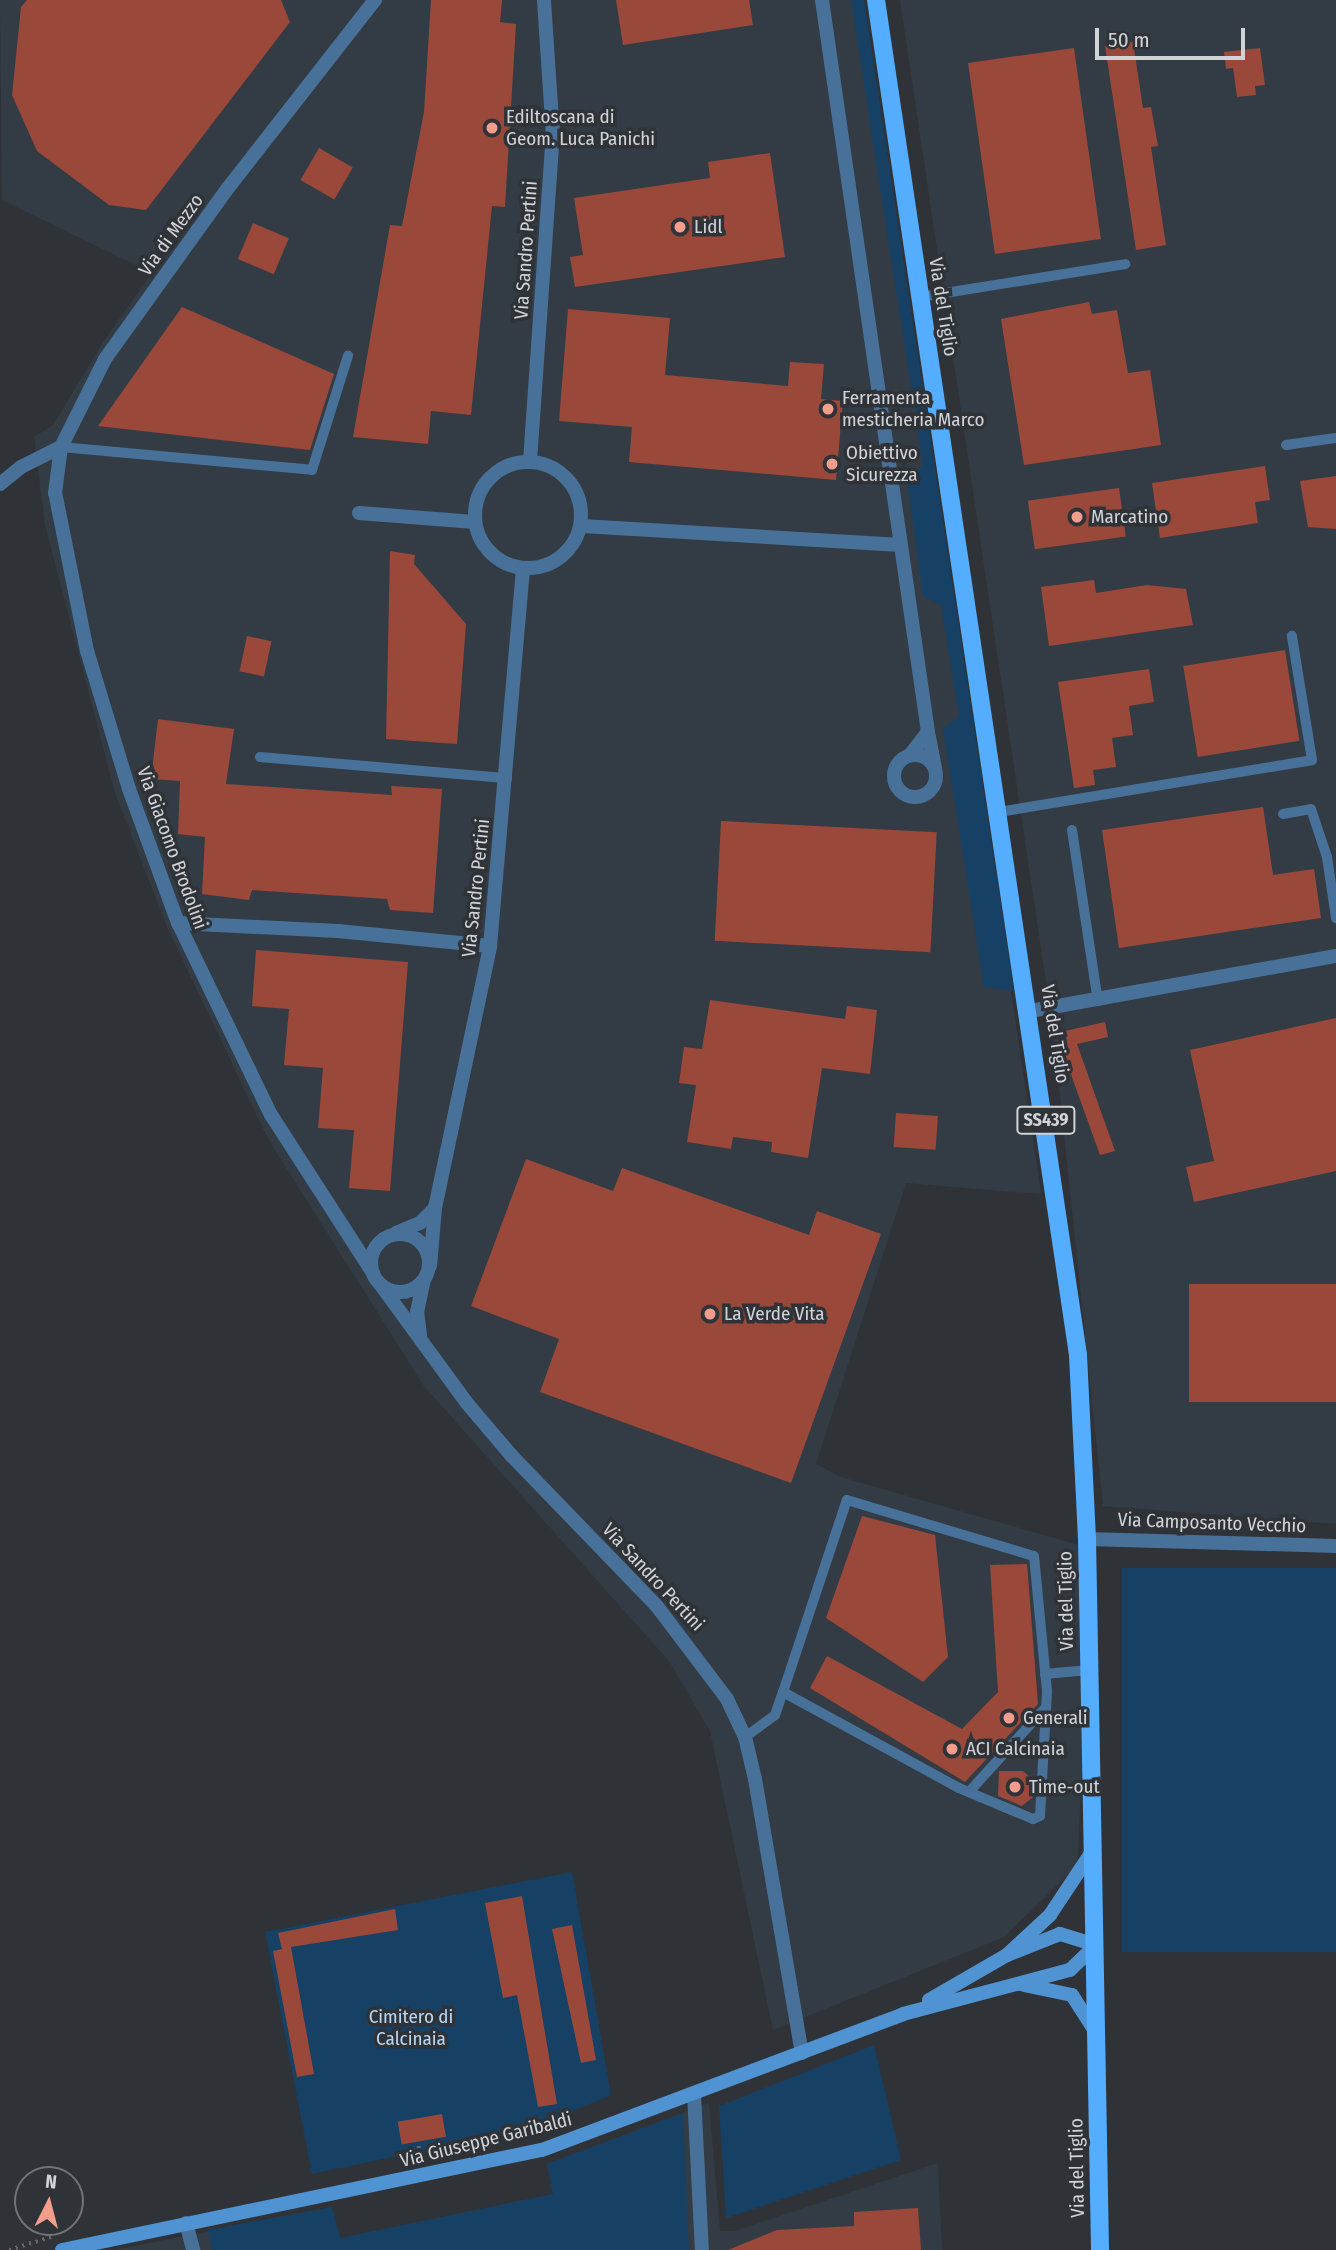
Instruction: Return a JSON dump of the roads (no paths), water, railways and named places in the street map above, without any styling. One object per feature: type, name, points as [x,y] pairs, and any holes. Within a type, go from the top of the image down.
[{"type":"main road","name":"Via del Tiglio","points":[[876,0],[1030,1012],[1078,1355],[1087,1539],[1100,2250]]},
{"type":"street","name":"Via di Mezzo","points":[[61,447],[105,359],[228,188],[375,0]]},
{"type":"street","name":"Via Sandro Pertini","points":[[530,461],[553,136],[544,0]]},
{"type":"street","points":[[821,0],[935,770],[936,780],[927,794],[919,797],[902,794],[894,771],[928,732]]},
{"type":"street","points":[[0,484],[21,467],[61,447]]},
{"type":"street","name":"Via Giacomo Brodolini","points":[[61,447],[57,514],[87,651],[129,789],[178,923],[271,1115],[376,1279]]},
{"type":"street","points":[[530,461],[547,464],[568,478],[580,502],[582,526],[565,554],[544,566],[523,568],[490,552],[475,522],[485,482],[510,464],[530,461]]},
{"type":"street","points":[[359,513],[475,522]]},
{"type":"street","points":[[582,526],[901,545]]},
{"type":"street","name":"Via Sandro Pertini","points":[[430,1266],[435,1208],[490,946],[507,778],[523,568]]},
{"type":"street","points":[[910,755],[924,757],[935,770]]},
{"type":"street","points":[[178,923],[338,931],[490,946]]},
{"type":"street","points":[[1030,1012],[1336,956]]},
{"type":"street","points":[[424,1280],[403,1292],[376,1279],[373,1252],[391,1235],[420,1223],[435,1208]]},
{"type":"street","points":[[345,1230],[368,1240],[405,1234],[424,1245],[430,1266],[417,1312],[420,1336]]},
{"type":"street","name":"Via Sandro Pertini","points":[[376,1279],[466,1402],[511,1455],[685,1637],[727,1699],[745,1737],[802,2053]]},
{"type":"street","name":"Via Camposanto Vecchio","points":[[1087,1539],[1336,1546]]},
{"type":"street","points":[[1007,1955],[1050,1915],[1091,1853]]},
{"type":"street","points":[[1060,1934],[1096,1945],[1070,1970],[1005,1984],[903,2014],[1007,1955],[1060,1934]]},
{"type":"street","points":[[1005,1984],[1041,1985],[1072,1995],[1095,2031]]},
{"type":"street","name":"Via Giuseppe Garibaldi","points":[[62,2250],[542,2150],[903,2014]]},
{"type":"street","points":[[694,2094],[702,2250]]},
{"type":"street","points":[[186,2223],[193,2250]]},
{"type":"lane","points":[[920,297],[1125,264]]},
{"type":"lane","points":[[61,447],[312,470],[348,356]]},
{"type":"lane","points":[[1286,445],[1336,438]]},
{"type":"lane","points":[[999,812],[1312,760],[1292,636]]},
{"type":"lane","points":[[260,757],[507,778]]},
{"type":"lane","points":[[1283,814],[1311,809],[1326,857],[1336,918]]},
{"type":"lane","points":[[1072,830],[1098,1001]]},
{"type":"lane","points":[[745,1737],[770,1721],[783,1692],[847,1500],[1034,1556],[1046,1707],[1040,1816],[1033,1818],[969,1792],[783,1692]]},
{"type":"lane","points":[[1045,1674],[1089,1670]]},
{"type":"lane","points":[[969,1792],[1046,1707]]},
{"type":"place","name":"Ediltoscana di Geom. Luca Panichi","points":[[492,128]]},
{"type":"place","name":"Lidl","points":[[680,227]]},
{"type":"place","name":"Ferramenta mesticheria Marco","points":[[828,409]]},
{"type":"place","name":"Obiettivo Sicurezza","points":[[832,464]]},
{"type":"place","name":"Marcatino","points":[[1077,517]]},
{"type":"place","name":"La Verde Vita","points":[[710,1314]]},
{"type":"place","name":"Generali","points":[[1009,1718]]},
{"type":"place","name":"ACI Calcinaia","points":[[952,1749]]},
{"type":"place","name":"Time-out","points":[[1015,1787]]},
{"type":"park label","name":"Cimitero di Calcinaia","points":[[411,2028]]}]
